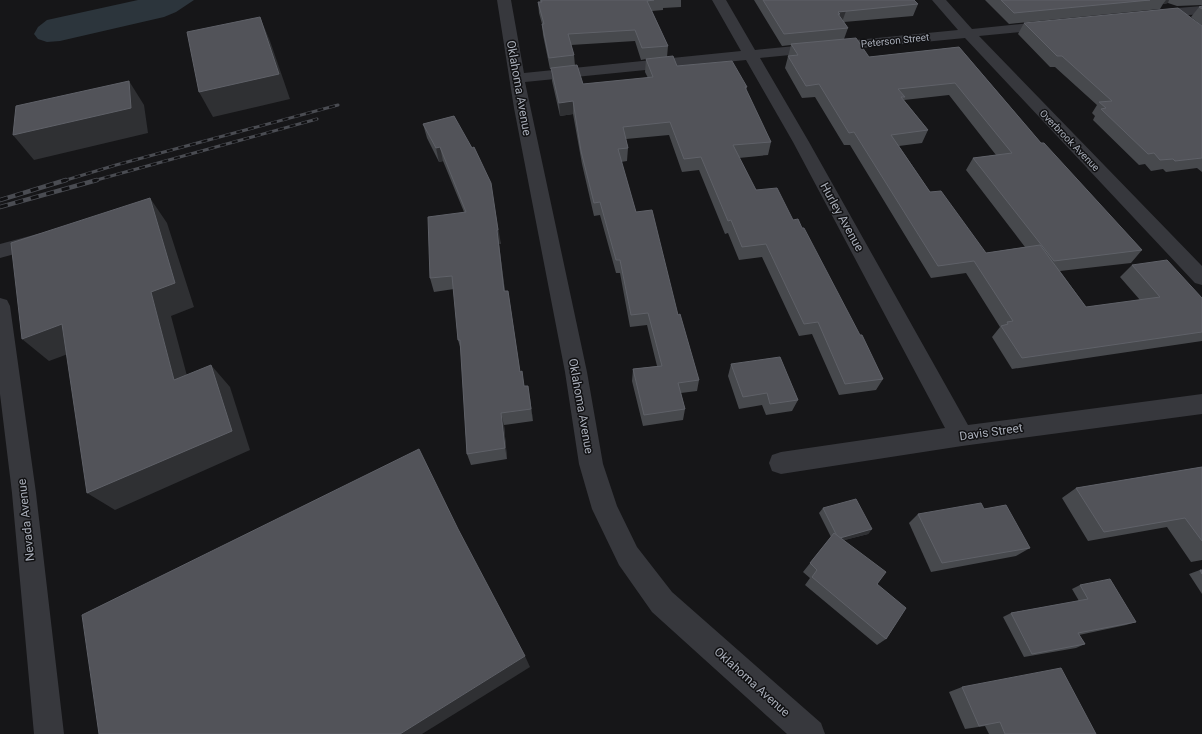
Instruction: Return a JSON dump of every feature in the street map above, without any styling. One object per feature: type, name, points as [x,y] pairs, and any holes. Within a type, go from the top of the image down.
[{"type":"street","name":"Oklahoma Avenue","points":[[504,0],[517,78],[576,372],[591,464],[605,509],[628,556],[662,602],[810,734]]},
{"type":"street","name":"Hurley Avenue","points":[[719,0],[801,142],[962,436]]},
{"type":"street","name":"Overbrook Avenue","points":[[939,0],[968,33],[1202,278]]},
{"type":"street","points":[[1157,0],[1191,25]]},
{"type":"street","points":[[1136,16],[1202,10]]},
{"type":"street","name":"Peterson Street","points":[[517,78],[1066,24]]},
{"type":"street","points":[[0,251],[60,235]]},
{"type":"street","name":"Nevada Avenue","points":[[0,306],[24,493],[49,734]]},
{"type":"street","name":"Davis Street","points":[[781,463],[962,436],[1202,404]]},
{"type":"shaded area","points":[[138,0],[194,0],[176,12],[164,17],[60,41],[47,42],[38,39],[34,34],[38,27],[47,20]]},
{"type":"building","points":[[541,0],[654,0],[647,1],[668,46],[642,48],[635,30],[568,34],[574,55],[549,58],[542,24],[544,24],[538,2],[542,2]]},
{"type":"building","points":[[763,0],[914,0],[918,4],[838,12],[848,28],[784,34]]},
{"type":"building","points":[[1001,0],[1150,0],[1014,13]]},
{"type":"building","points":[[1178,8],[1202,26],[1202,158],[1175,161],[1173,159],[1160,160],[1154,153],[1148,154],[1101,109],[1106,108],[1099,102],[1112,101],[1062,56],[1057,56],[1024,23]]},
{"type":"building","points":[[260,17],[279,74],[199,92],[187,32]]},
{"type":"building","points":[[856,38],[869,57],[959,47],[1041,143],[1044,143],[1142,250],[1054,261],[973,158],[1012,153],[955,83],[898,89],[905,97],[901,97],[928,130],[891,135],[930,192],[941,191],[986,253],[1040,245],[1086,307],[1160,297],[1132,265],[1167,260],[1202,298],[1202,332],[1022,358],[1001,326],[1008,324],[1007,322],[1013,321],[974,261],[938,266],[854,132],[849,133],[819,84],[806,86],[788,56],[798,55],[791,44]]},
{"type":"building","points":[[673,56],[677,66],[732,61],[747,87],[745,87],[771,142],[733,145],[756,190],[777,188],[793,220],[798,219],[802,228],[804,228],[860,335],[862,335],[883,379],[845,384],[818,322],[804,324],[766,244],[742,247],[731,220],[728,221],[701,157],[684,159],[670,122],[623,127],[628,148],[618,149],[636,212],[652,210],[678,315],[680,314],[699,380],[678,383],[685,409],[644,415],[633,369],[662,366],[648,313],[631,315],[620,260],[616,260],[600,202],[594,203],[581,151],[573,101],[559,103],[551,68],[577,65],[583,84],[653,77],[646,59]]},
{"type":"building","points":[[129,81],[131,108],[13,135],[16,106]]},
{"type":"building","points":[[454,116],[472,148],[474,147],[491,183],[498,230],[504,291],[508,291],[520,372],[522,371],[524,386],[528,386],[531,409],[501,413],[505,448],[467,454],[460,340],[458,340],[452,276],[430,278],[428,217],[466,212],[440,147],[436,148],[423,124]]},
{"type":"building","points":[[150,198],[175,283],[151,292],[174,380],[211,365],[232,431],[87,493],[62,324],[22,339],[11,243]]},
{"type":"building","points":[[780,357],[798,400],[770,404],[767,393],[743,397],[731,364]]},
{"type":"building","points":[[419,449],[458,529],[525,656],[400,734],[99,734],[82,615]]},
{"type":"building","points":[[1202,467],[1202,541],[1185,518],[1104,532],[1076,488]]},
{"type":"building","points":[[856,499],[872,529],[840,538],[836,534],[823,508]]},
{"type":"building","points":[[981,503],[984,509],[1006,505],[1030,548],[942,563],[918,514]]},
{"type":"building","points":[[834,533],[886,572],[877,584],[906,608],[886,639],[812,577],[817,570],[810,563]]},
{"type":"building","points":[[1110,579],[1136,622],[1078,633],[1085,644],[1032,654],[1011,613],[1088,599],[1080,585]]},
{"type":"building","points":[[1061,668],[1096,734],[1005,734],[1000,722],[979,726],[962,687]]},
{"type":"railway","points":[[63,181],[116,165],[338,105]]},
{"type":"railway","points":[[93,181],[317,119]]},
{"type":"railway","points":[[0,200],[66,180]]},
{"type":"railway","points":[[0,207],[97,180]]}]
